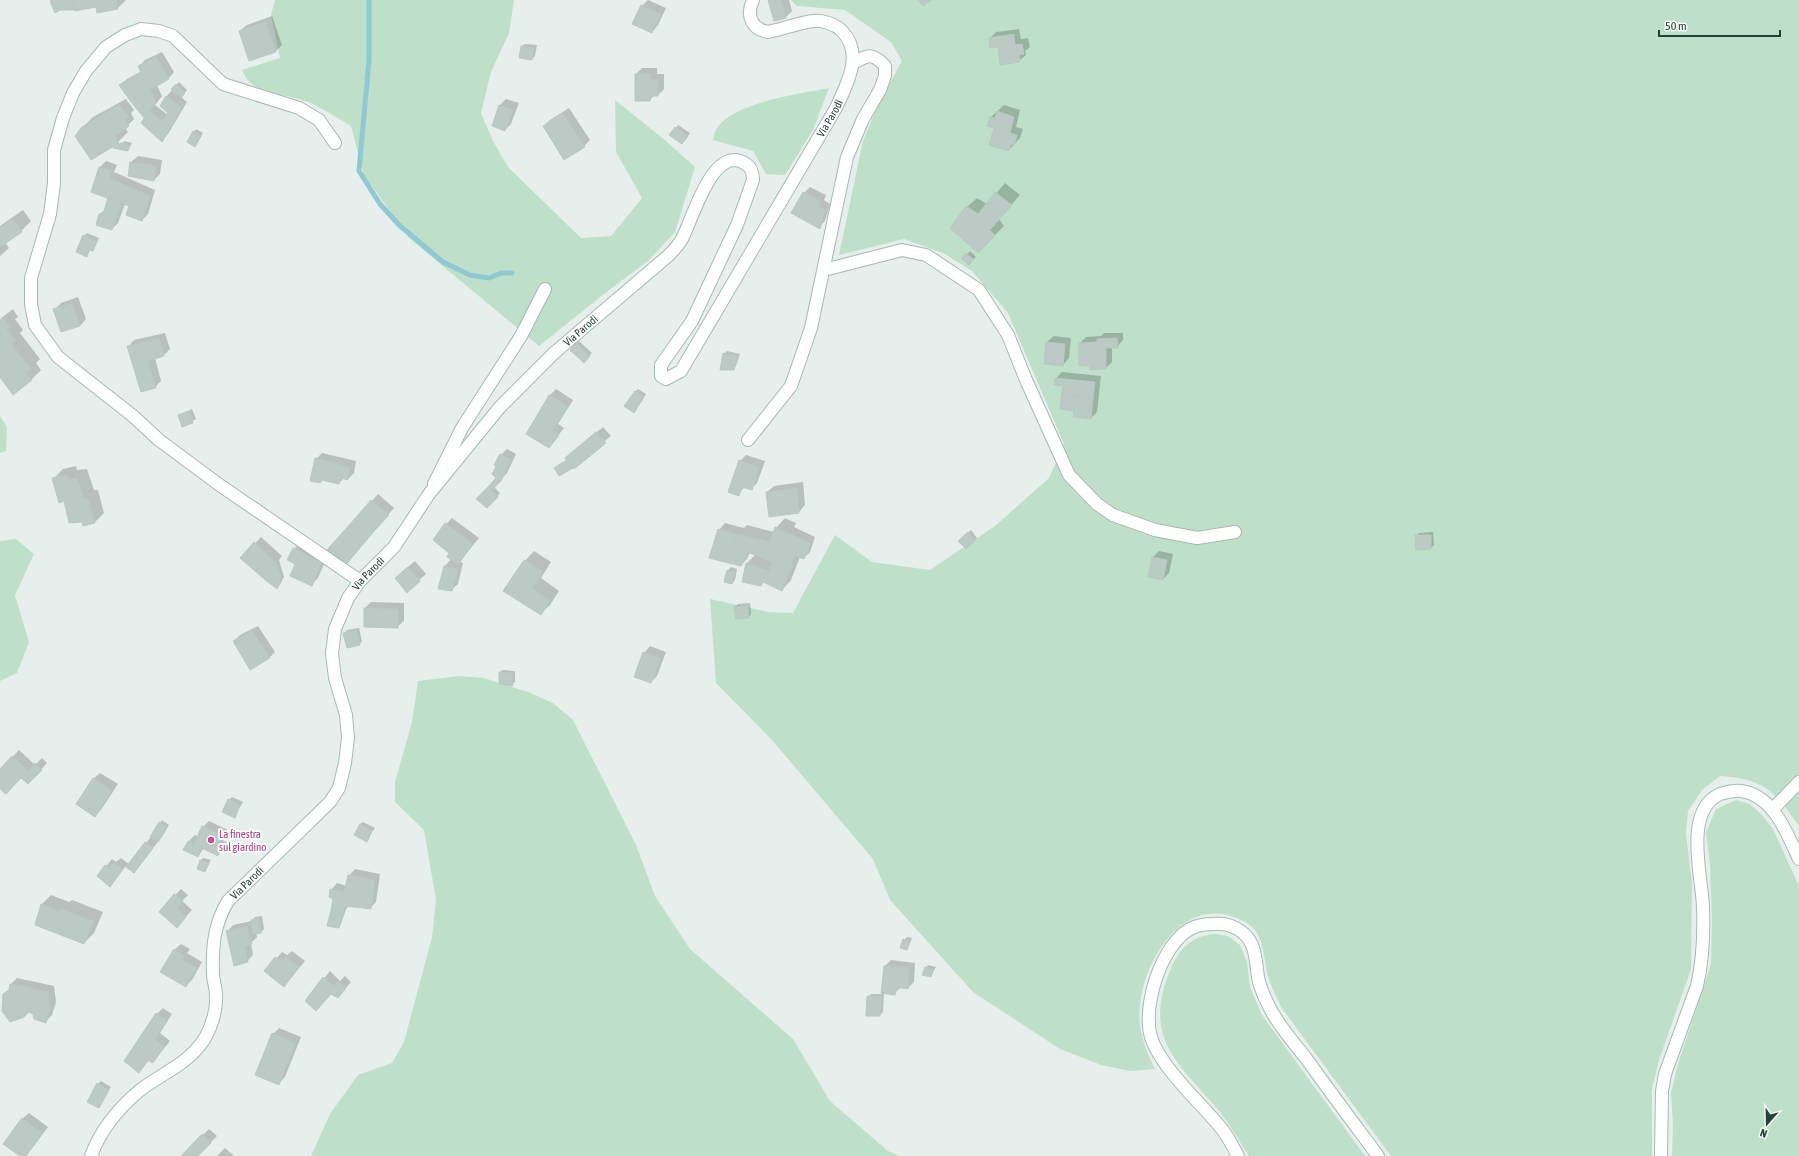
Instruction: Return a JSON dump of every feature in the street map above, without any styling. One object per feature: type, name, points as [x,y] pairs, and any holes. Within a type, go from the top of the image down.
[{"type":"street","name":"Via Parodi","points":[[91,1156],[96,1142],[108,1124],[125,1105],[139,1091],[189,1058],[205,1037],[215,1008],[216,995],[213,976],[214,936],[217,922],[228,901],[330,802],[339,788],[345,763],[348,738],[346,715],[335,678],[332,653],[338,620],[344,606],[360,581],[394,547],[429,494],[500,407],[554,353],[633,288],[676,248],[683,238],[714,172],[719,166],[729,160],[741,161],[750,167],[753,174],[753,180],[739,219],[692,321],[661,365],[660,376],[666,379],[681,370],[836,108],[846,86],[853,63],[854,54],[849,41],[840,29],[832,24],[814,21],[768,32],[758,29],[751,20],[749,12],[753,0]]},
{"type":"street","points":[[335,143],[319,120],[299,108],[223,84],[173,36],[159,31],[141,29],[125,35],[106,47],[86,71],[72,93],[62,118],[54,150],[54,183],[50,214],[31,278],[31,304],[35,325],[58,357],[133,416],[159,440],[221,486],[360,581]]},
{"type":"street","points":[[748,440],[791,386],[811,328],[847,156],[863,119],[880,90],[885,76],[885,66],[878,58],[867,56],[853,63]]},
{"type":"street","points":[[824,270],[902,250],[926,255],[978,290],[1008,334],[1026,380],[1069,475],[1097,504],[1113,515],[1162,531],[1197,538],[1235,532]]},
{"type":"street","points":[[429,494],[462,428],[521,336],[545,289]]},
{"type":"street","points":[[1772,810],[1799,782]]},
{"type":"street","points":[[1661,1156],[1662,1091],[1665,1074],[1697,986],[1700,970],[1703,907],[1697,837],[1700,818],[1712,799],[1727,792],[1736,790],[1756,795],[1772,810],[1785,829],[1799,859]]},
{"type":"street","points":[[1238,1156],[1222,1128],[1180,1081],[1156,1048],[1149,1028],[1152,996],[1167,954],[1185,933],[1196,927],[1209,924],[1232,926],[1244,933],[1247,937],[1252,944],[1255,955],[1259,983],[1273,1013],[1378,1156]]},
{"type":"green space","points":[[275,0],[514,0],[509,33],[491,72],[481,113],[493,141],[508,167],[581,238],[611,236],[642,198],[616,152],[615,100],[666,141],[695,167],[675,232],[649,260],[539,346],[409,238],[364,175],[351,126],[311,103],[262,90],[247,79],[242,70],[280,58],[271,15]]},
{"type":"green space","points":[[791,0],[1799,0],[1799,826],[1782,804],[1767,789],[1748,780],[1735,778],[1720,776],[1702,790],[1688,811],[1686,834],[1692,882],[1691,969],[1659,1060],[1652,1089],[1652,1156],[1391,1156],[1281,1007],[1267,973],[1262,945],[1257,933],[1250,925],[1243,921],[1223,914],[1206,914],[1190,920],[1177,929],[1165,942],[1155,957],[1143,989],[1139,1014],[1145,1046],[1155,1069],[1130,1071],[1101,1065],[1060,1049],[973,992],[890,900],[873,859],[772,740],[716,683],[710,599],[768,612],[793,613],[835,535],[872,562],[930,570],[995,526],[1049,478],[1064,444],[1008,313],[972,271],[943,253],[904,239],[839,255],[863,141],[879,103],[902,61],[891,42],[845,10],[797,6]]},
{"type":"green space","points":[[829,88],[813,130],[785,175],[766,174],[753,151],[713,140],[717,128],[726,119],[738,112],[768,100]]},
{"type":"green space","points":[[0,416],[7,427],[6,451],[0,453]]},
{"type":"green space","points":[[16,539],[34,554],[15,595],[29,642],[17,673],[0,681],[0,541]]},
{"type":"green space","points":[[459,676],[484,678],[528,692],[553,703],[573,720],[636,845],[655,896],[690,949],[793,1039],[830,1101],[888,1151],[899,1156],[311,1156],[330,1114],[358,1075],[392,1063],[404,1042],[432,937],[436,900],[424,830],[395,802],[395,782],[412,722],[418,681]]},
{"type":"green space","points":[[1736,800],[1750,804],[1762,815],[1773,829],[1799,886],[1799,1156],[1672,1156],[1673,1124],[1671,1094],[1677,1067],[1711,964],[1712,921],[1710,865],[1706,832],[1716,809]]},
{"type":"green space","points":[[1216,934],[1228,936],[1240,945],[1247,962],[1250,987],[1262,1015],[1365,1156],[1249,1156],[1220,1112],[1186,1074],[1175,1059],[1167,1044],[1162,1029],[1160,1012],[1163,991],[1171,968],[1183,948],[1201,937]]},
{"type":"building","points":[[72,0],[74,10],[60,10],[55,13],[50,1]]},
{"type":"building","points":[[73,0],[116,0],[118,9],[97,13],[96,7],[75,11]]},
{"type":"building","points":[[768,0],[781,0],[786,18],[774,21]]},
{"type":"building","points":[[918,0],[931,0],[923,6]]},
{"type":"building","points":[[641,5],[661,14],[652,33],[632,24]]},
{"type":"building","points":[[266,22],[276,52],[249,61],[239,31]]},
{"type":"building","points":[[1014,34],[1015,45],[1022,44],[1024,54],[1019,55],[1020,62],[1000,65],[998,47],[990,48],[989,38]]},
{"type":"building","points":[[521,46],[534,48],[532,60],[519,58]]},
{"type":"building","points":[[156,57],[169,79],[150,90],[138,66]]},
{"type":"building","points":[[141,72],[150,90],[131,102],[119,85]]},
{"type":"building","points":[[635,74],[651,74],[651,80],[658,80],[658,96],[650,96],[650,101],[635,101]]},
{"type":"building","points":[[176,84],[185,93],[181,98],[171,89]]},
{"type":"building","points":[[150,90],[156,102],[145,119],[131,102]]},
{"type":"building","points":[[166,96],[182,108],[171,127],[162,121],[168,113],[160,106]]},
{"type":"building","points":[[119,104],[129,117],[125,120],[129,126],[120,133],[107,112]]},
{"type":"building","points":[[499,105],[513,110],[505,131],[492,126]]},
{"type":"building","points":[[149,111],[171,127],[162,142],[141,123]]},
{"type":"building","points":[[997,111],[1014,117],[1010,133],[1017,135],[1014,145],[1011,144],[1009,151],[989,145],[994,128],[987,126],[990,117],[995,118]]},
{"type":"building","points":[[107,112],[120,133],[115,136],[119,143],[91,160],[75,136],[82,127]]},
{"type":"building","points":[[563,113],[585,147],[564,160],[543,126]]},
{"type":"building","points":[[675,127],[688,136],[682,144],[669,135]]},
{"type":"building","points":[[193,131],[201,136],[195,147],[187,142]]},
{"type":"building","points":[[121,143],[130,146],[128,151],[113,148]]},
{"type":"building","points":[[130,162],[156,166],[154,181],[128,176]]},
{"type":"building","points":[[99,167],[112,171],[109,178],[150,196],[142,221],[126,215],[129,206],[91,192]]},
{"type":"building","points":[[803,192],[820,201],[819,206],[825,210],[820,229],[791,213]]},
{"type":"building","points":[[995,192],[1012,205],[990,230],[995,236],[978,253],[950,228],[966,206],[978,214]]},
{"type":"building","points":[[108,198],[122,203],[112,230],[96,225],[99,214],[103,214]]},
{"type":"building","points":[[13,219],[22,232],[0,247],[0,228]]},
{"type":"building","points":[[83,235],[97,241],[93,251],[89,250],[87,257],[76,252]]},
{"type":"building","points":[[966,253],[974,260],[969,265],[961,258]]},
{"type":"building","points":[[72,303],[80,326],[61,332],[53,309]]},
{"type":"building","points":[[3,318],[10,327],[6,329],[15,340],[11,343],[31,369],[26,373],[32,380],[13,395],[0,377],[0,320]]},
{"type":"building","points":[[159,338],[164,356],[148,361],[156,388],[141,392],[127,346]]},
{"type":"building","points":[[1117,338],[1118,348],[1106,348],[1106,369],[1090,370],[1089,365],[1079,366],[1079,343],[1097,342],[1097,339]]},
{"type":"building","points":[[1046,342],[1065,344],[1063,366],[1044,364]]},
{"type":"building","points":[[576,343],[590,356],[584,363],[570,350]]},
{"type":"building","points":[[723,353],[738,356],[734,370],[720,370]]},
{"type":"building","points":[[1055,378],[1095,382],[1093,399],[1062,393],[1063,386],[1054,385]]},
{"type":"building","points":[[635,391],[644,397],[634,413],[624,406]]},
{"type":"building","points":[[1062,393],[1093,399],[1091,419],[1073,417],[1074,411],[1060,409]]},
{"type":"building","points":[[549,395],[568,406],[552,431],[535,419]]},
{"type":"building","points":[[189,411],[193,423],[182,427],[178,415]]},
{"type":"building","points":[[535,419],[559,435],[549,448],[526,434]]},
{"type":"building","points":[[596,432],[606,443],[574,469],[565,458]]},
{"type":"building","points":[[500,454],[511,460],[501,481],[492,490],[488,487],[496,478],[492,474],[496,467],[494,465]]},
{"type":"building","points":[[315,458],[350,467],[348,480],[341,478],[339,484],[322,480],[320,483],[310,481]]},
{"type":"building","points":[[567,460],[573,468],[559,476],[554,468]]},
{"type":"building","points":[[739,460],[759,467],[752,490],[742,487],[739,496],[728,492]]},
{"type":"building","points":[[67,475],[68,479],[77,478],[84,499],[88,499],[95,523],[83,526],[82,522],[69,523],[64,501],[59,503],[52,478]]},
{"type":"building","points":[[488,487],[498,497],[487,508],[476,499]]},
{"type":"building","points":[[797,488],[799,513],[769,517],[766,492]]},
{"type":"building","points":[[371,500],[389,515],[375,530],[358,515]]},
{"type":"building","points":[[358,515],[375,530],[344,567],[326,551]]},
{"type":"building","points":[[445,523],[473,544],[458,565],[447,557],[449,553],[433,540]]},
{"type":"building","points":[[775,527],[788,533],[783,543],[786,546],[783,555],[794,560],[782,591],[763,582],[761,586],[742,582],[746,563],[769,571],[772,562],[747,552],[746,556],[732,552],[737,534],[770,542]]},
{"type":"building","points":[[718,529],[737,534],[732,552],[746,556],[741,566],[709,558]]},
{"type":"building","points":[[968,532],[975,541],[966,549],[958,541]]},
{"type":"building","points":[[788,533],[810,543],[804,559],[795,556],[794,560],[783,555],[786,546],[783,543]]},
{"type":"building","points":[[1415,535],[1431,535],[1431,549],[1416,550]]},
{"type":"building","points":[[254,542],[276,563],[263,578],[240,558]]},
{"type":"building","points":[[293,548],[322,563],[312,586],[290,576],[295,564],[287,560]]},
{"type":"building","points":[[1152,557],[1167,560],[1163,580],[1148,577]]},
{"type":"building","points":[[524,560],[543,572],[532,588],[550,601],[541,615],[503,591]]},
{"type":"building","points":[[276,563],[282,580],[277,589],[263,578]]},
{"type":"building","points":[[444,566],[458,569],[452,591],[438,589]]},
{"type":"building","points":[[408,567],[420,581],[407,593],[395,578]]},
{"type":"building","points":[[727,570],[735,572],[732,584],[724,582]]},
{"type":"building","points":[[748,606],[749,618],[736,619],[734,607]]},
{"type":"building","points":[[364,608],[398,609],[398,628],[364,627]]},
{"type":"building","points":[[356,630],[360,645],[347,648],[343,633]]},
{"type":"building","points":[[252,631],[270,658],[250,670],[233,641]]},
{"type":"building","points":[[643,652],[660,658],[651,683],[634,677]]},
{"type":"building","points":[[499,672],[512,673],[513,686],[499,684]]},
{"type":"building","points":[[12,756],[29,771],[35,763],[42,770],[28,784],[21,778],[6,794],[0,789],[0,769]]},
{"type":"building","points":[[93,778],[112,791],[95,817],[76,804]]},
{"type":"building","points":[[228,799],[240,805],[235,818],[222,812]]},
{"type":"building","points":[[159,822],[167,828],[158,842],[150,837]]},
{"type":"building","points":[[360,824],[372,831],[367,842],[354,835]]},
{"type":"building","points":[[202,826],[223,836],[218,847],[221,849],[218,856],[202,848],[198,857],[183,850],[188,841],[194,844]]},
{"type":"building","points":[[145,842],[153,848],[134,873],[126,867]]},
{"type":"building","points":[[200,860],[209,863],[205,872],[197,869]]},
{"type":"building","points":[[114,863],[123,869],[110,887],[97,876],[105,865],[109,868]]},
{"type":"building","points":[[348,875],[375,880],[371,909],[345,906],[343,913],[331,910],[333,899],[329,897],[330,889],[344,892]]},
{"type":"building","points":[[174,894],[183,901],[177,908],[186,917],[177,928],[159,912]]},
{"type":"building","points":[[41,904],[60,912],[61,909],[94,921],[84,944],[35,925]]},
{"type":"building","points":[[331,910],[343,913],[339,928],[327,926]]},
{"type":"building","points":[[259,918],[261,933],[253,934],[251,920]]},
{"type":"building","points":[[247,926],[252,944],[245,946],[248,962],[234,966],[226,931]]},
{"type":"building","points":[[903,939],[910,941],[907,950],[900,948]]},
{"type":"building","points":[[174,949],[184,956],[182,960],[197,968],[186,987],[160,972]]},
{"type":"building","points":[[285,956],[299,967],[284,987],[264,971],[275,957],[281,961]]},
{"type":"building","points":[[884,966],[909,968],[908,989],[896,987],[895,995],[881,993]]},
{"type":"building","points":[[925,967],[933,970],[931,977],[922,975]]},
{"type":"building","points":[[323,977],[334,986],[338,981],[346,988],[338,998],[331,994],[316,1011],[305,1001]]},
{"type":"building","points":[[10,984],[22,986],[20,995],[23,999],[16,1020],[10,1022],[2,1011],[3,994],[9,990]]},
{"type":"building","points":[[22,986],[48,992],[50,1009],[46,1023],[34,1019],[33,1014],[29,1012],[24,1017],[16,1020],[23,999],[20,995]]},
{"type":"building","points":[[867,996],[882,997],[880,1016],[866,1016]]},
{"type":"building","points":[[156,1013],[167,1021],[155,1039],[164,1047],[153,1063],[148,1060],[139,1073],[124,1061]]},
{"type":"building","points":[[272,1033],[295,1043],[279,1085],[255,1075]]},
{"type":"building","points":[[97,1083],[109,1090],[99,1108],[87,1102]]},
{"type":"building","points":[[22,1118],[42,1133],[26,1156],[20,1156],[3,1144]]},
{"type":"building","points":[[202,1134],[211,1143],[198,1156],[181,1156]]},
{"type":"waterway","points":[[369,0],[369,60],[359,171],[380,204],[399,225],[443,262],[470,275],[489,278],[501,273],[512,273]]},
{"type":"place","name":"La finestra sul giardino","points":[[211,840]]}]
